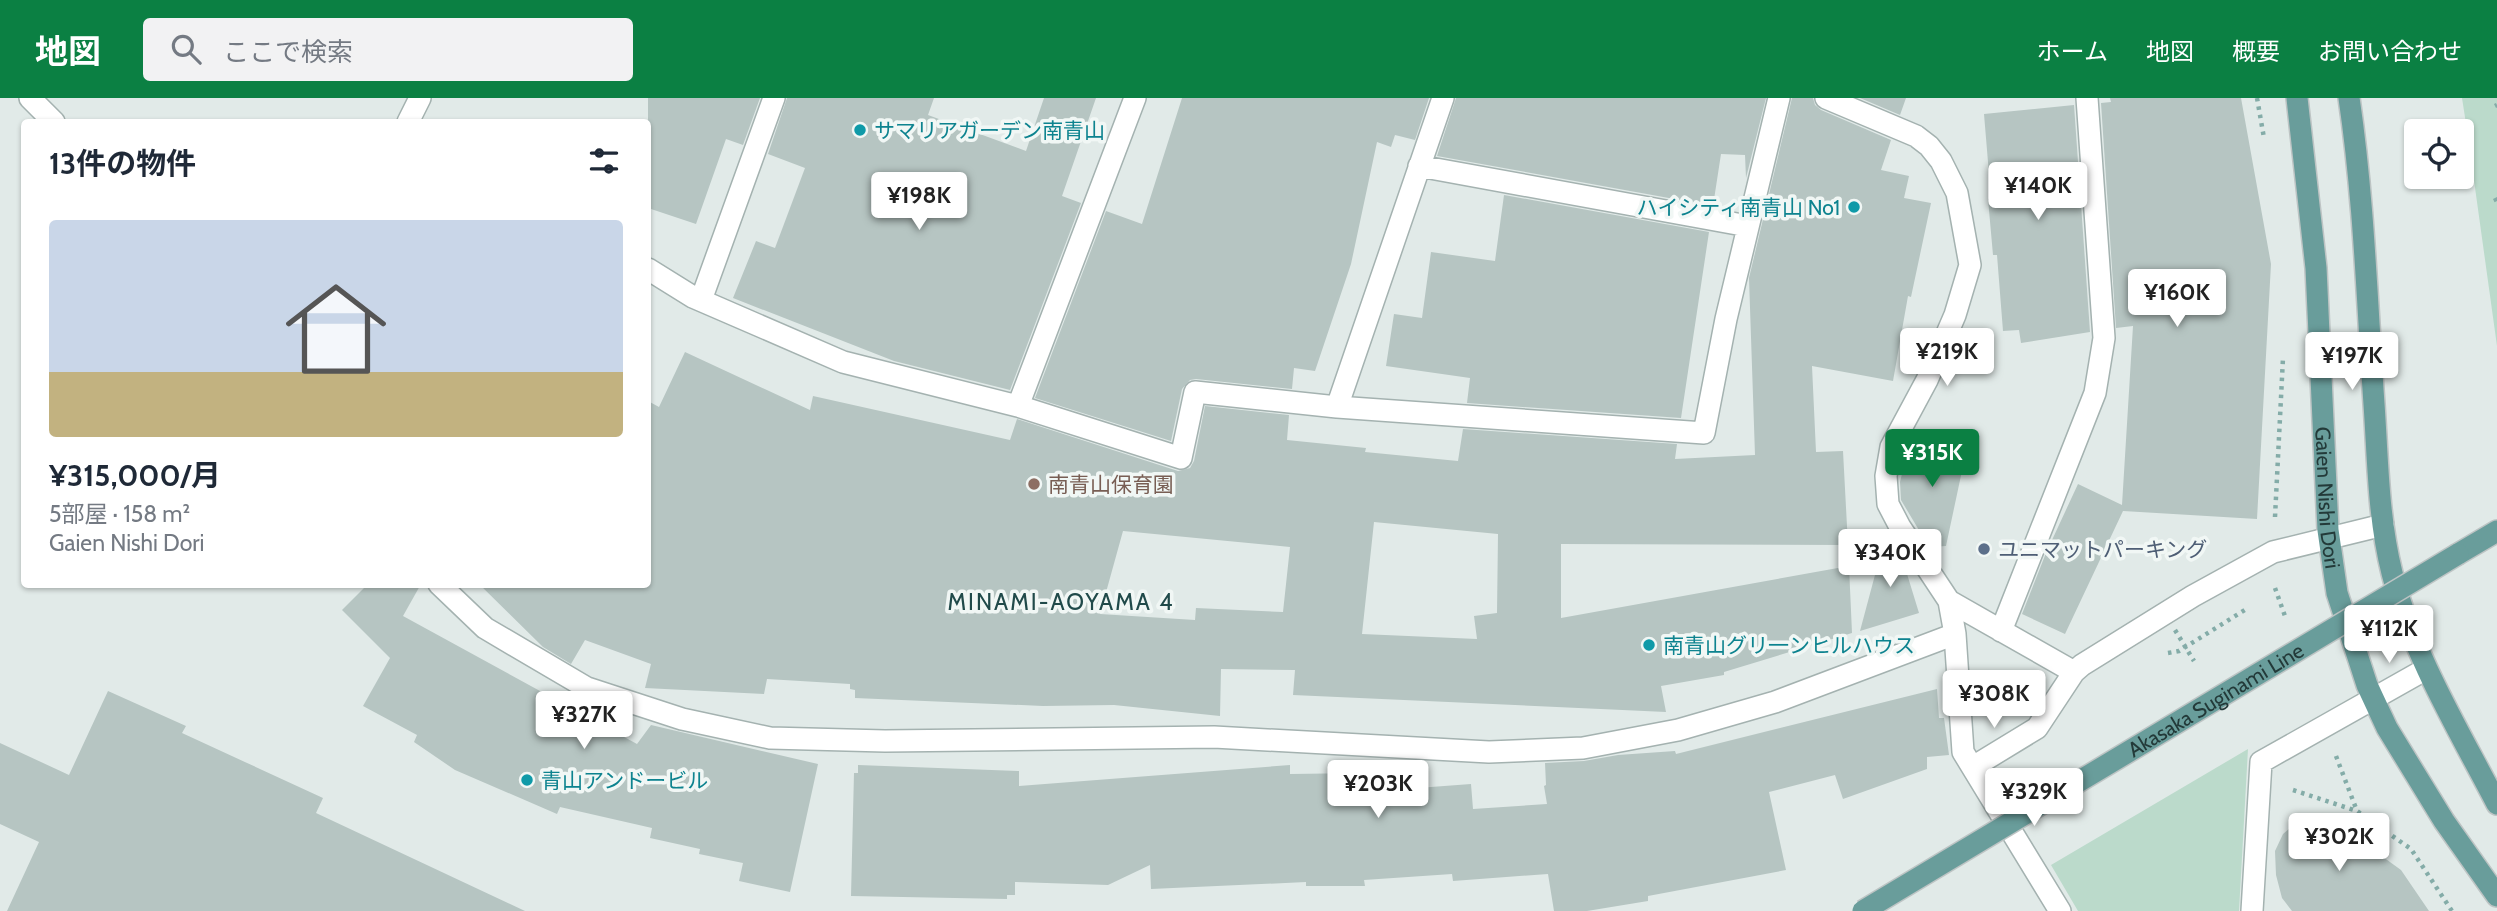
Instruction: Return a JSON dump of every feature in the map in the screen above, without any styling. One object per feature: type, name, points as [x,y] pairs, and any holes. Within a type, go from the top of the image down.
[{"type":"main road","name":"Gaien Nishi Dori","points":[[2297,98],[2316,268],[2329,537],[2337,593],[2373,698],[2387,729],[2444,821],[2497,896]]},
{"type":"main road","points":[[2349,98],[2362,220],[2383,525],[2392,572],[2426,669],[2497,804]]},
{"type":"main road","name":"Akasaka Suginami Line","points":[[1863,911],[2497,531]]},
{"type":"street","points":[[30,98],[51,119]]},
{"type":"street","points":[[410,119],[420,98]]},
{"type":"street","points":[[701,300],[774,98]]},
{"type":"street","points":[[1018,407],[1135,98]]},
{"type":"street","points":[[1337,407],[1443,98]]},
{"type":"street","points":[[651,271],[701,300],[842,362],[1018,407],[1181,458],[1195,392],[1337,407],[1704,433],[1726,319],[1779,98]]},
{"type":"street","points":[[1826,98],[1922,141],[1941,161],[1957,193],[1970,265],[1955,315],[1927,380],[1891,447],[1886,476],[1888,504],[1949,601],[1955,634],[1963,752],[2060,911]]},
{"type":"street","points":[[2001,631],[2095,393],[2104,338],[2087,98]]},
{"type":"street","points":[[1419,166],[1748,226]]},
{"type":"street","points":[[1973,767],[2037,728],[2074,673],[2193,596],[2273,552],[2383,525]]},
{"type":"street","points":[[443,588],[485,628],[587,688],[682,719],[770,738],[885,741],[1214,737],[1489,752],[1583,748],[1678,730],[1775,702],[1955,634]]},
{"type":"street","points":[[1949,601],[2074,673]]},
{"type":"street","points":[[2252,911],[2261,762],[2426,669]]},
{"type":"path","points":[[2179,651],[2255,603]]},
{"type":"path","points":[[2175,630],[2194,661]]},
{"type":"path","points":[[2293,790],[2357,811],[2411,849],[2452,911]]},
{"type":"green space","points":[[2462,98],[2497,98],[2497,346],[2474,180],[2474,119],[2465,119]]},
{"type":"green space","points":[[2248,749],[2239,911],[2078,911],[2051,865]]},
{"type":"building","points":[[648,98],[760,98],[743,145],[726,139],[696,224],[651,209],[651,119],[648,119]]},
{"type":"building","points":[[787,98],[934,98],[928,115],[1026,151],[1044,98],[1096,98],[1062,196],[1081,203],[1010,390],[894,361],[733,298],[756,241],[775,248],[805,168],[768,154]]},
{"type":"building","points":[[1182,98],[1429,98],[1415,140],[1395,135],[1391,147],[1377,142],[1351,264],[1315,371],[1294,368],[1292,389],[1190,380],[1182,389],[1171,441],[1035,398],[1106,211],[1142,224]]},
{"type":"building","points":[[1456,98],[1766,98],[1746,178],[1745,155],[1721,154],[1713,206],[1437,156]]},
{"type":"building","points":[[1792,98],[1813,98],[1815,105],[1821,110],[1891,140],[1881,170],[1909,176],[1904,198],[1931,203],[1911,297],[1908,296],[1893,381],[1812,366],[1816,452],[1843,451],[1848,545],[1561,544],[1561,618],[1849,566],[1852,633],[1724,672],[1724,675],[1661,686],[1666,712],[1293,695],[1295,670],[1221,669],[1220,716],[1114,705],[1043,706],[855,698],[855,690],[850,689],[850,684],[767,679],[764,694],[645,688],[651,664],[585,640],[571,664],[543,647],[483,588],[651,588],[651,403],[659,407],[685,352],[810,410],[813,396],[1010,440],[1017,419],[1178,471],[1190,468],[1194,461],[1205,406],[1289,415],[1287,440],[1366,448],[1365,452],[1458,461],[1463,429],[1677,444],[1675,459],[1755,455],[1749,278]],"holes":[[[1374,522],[1498,534],[1497,613],[1474,616],[1477,639],[1362,634]],[[1123,531],[1290,547],[1283,612],[1196,608],[1195,620],[1100,614]]]},
{"type":"building","points":[[1860,98],[1906,98],[1900,115]]},
{"type":"building","points":[[2110,98],[2241,98],[2271,264],[2257,519],[2123,511],[2065,634],[2022,614],[2046,553],[2078,484],[2122,505],[2133,326],[2116,328],[2101,103],[2111,102]]},
{"type":"building","points":[[2074,105],[2090,332],[2021,343],[2019,330],[2003,331],[1997,255],[1993,255],[1988,199],[1991,198],[1984,114]]},
{"type":"building","points":[[1504,195],[1709,232],[1681,418],[1467,403],[1470,378],[1386,366],[1394,314],[1422,318],[1431,252],[1495,261]]},
{"type":"building","points":[[1910,441],[1966,452],[1946,546],[1929,547],[1901,500],[1900,482]]},
{"type":"building","points":[[1887,530],[1900,551],[1919,613],[1860,631]]},
{"type":"building","points":[[364,588],[419,588],[403,616],[637,744],[651,725],[818,764],[790,892],[739,881],[743,863],[699,854],[700,849],[650,838],[652,828],[560,807],[557,814],[455,770],[414,742],[417,735],[363,706],[390,658],[342,610]]},
{"type":"building","points":[[1937,689],[1939,718],[1944,718],[1949,755],[1927,757],[1927,769],[1843,799],[1835,775],[1769,792],[1786,870],[1648,896],[1648,901],[1587,911],[1554,911],[1548,874],[1453,881],[1452,874],[1364,880],[1365,886],[1306,886],[1306,882],[1151,889],[1150,865],[1108,885],[1015,882],[1015,895],[1007,895],[1007,899],[851,896],[854,773],[858,773],[858,765],[1019,771],[1019,786],[1290,765],[1290,774],[1363,773],[1364,792],[1471,784],[1473,809],[1547,804],[1544,786],[1545,763],[1675,751],[1676,754]]},
{"type":"building","points":[[108,691],[186,726],[182,733],[323,798],[316,813],[525,911],[7,911],[39,842],[0,824],[0,743],[69,775]]},
{"type":"building","points":[[2317,821],[2332,824],[2354,836],[2401,870],[2429,911],[2292,911],[2282,898],[2276,875],[2275,851],[2283,834],[2291,827]]},
{"type":"place","name":"サマリアガーデン南青山","points":[[860,130]]},
{"type":"place","name":"ハイシティ南青山 No1","points":[[1854,207]]},
{"type":"place","name":"南青山保育園","points":[[1034,484]]},
{"type":"place","name":"ユニマットパーキング","points":[[1984,549]]},
{"type":"place","name":"南青山グリ一ンヒルハウス","points":[[1649,645]]},
{"type":"place","name":"青山アンドービル","points":[[527,780]]},
{"type":"district","name":"MINAMI-AOYAMA 4","points":[[1061,602]]}]
